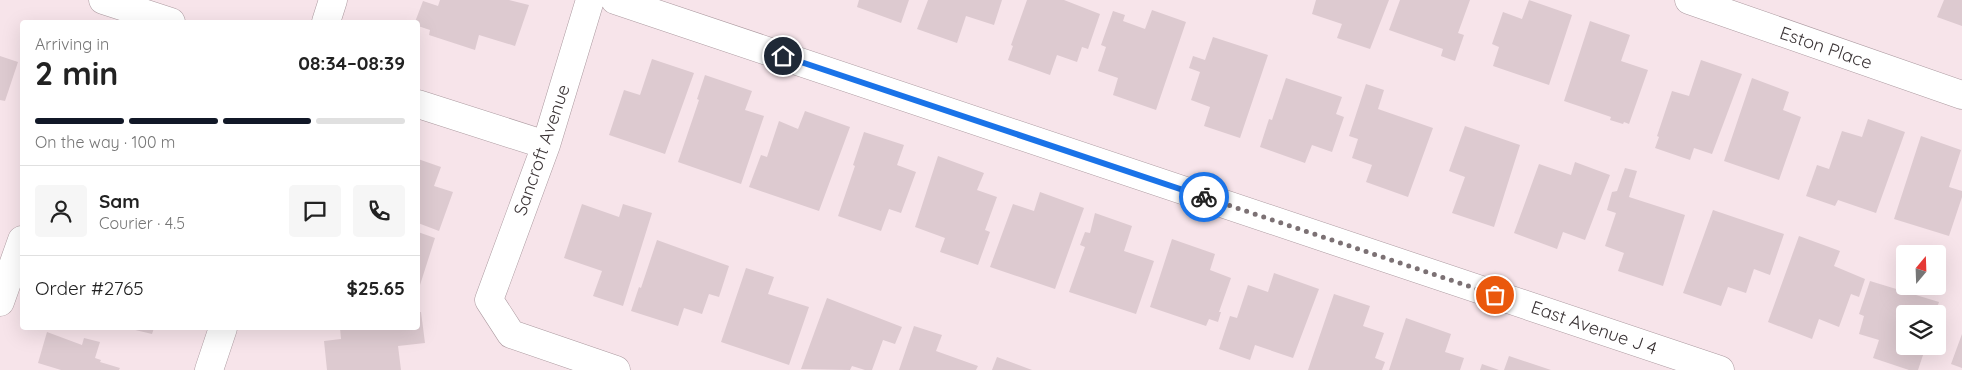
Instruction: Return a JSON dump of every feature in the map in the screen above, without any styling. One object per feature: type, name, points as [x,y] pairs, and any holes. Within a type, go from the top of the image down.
[{"type":"street","points":[[327,20],[333,0]]},
{"type":"street","name":"Sancroft Avenue","points":[[590,0],[546,145],[489,300],[511,334],[616,370]]},
{"type":"street","name":"East Avenue J 4","points":[[614,0],[1720,370]]},
{"type":"street","name":"Eston Place","points":[[1689,0],[1962,95]]},
{"type":"street","points":[[104,8],[161,20]]},
{"type":"street","points":[[420,105],[546,145]]},
{"type":"street","points":[[0,302],[20,246]]},
{"type":"street","points":[[208,370],[222,330]]},
{"type":"building","points":[[440,0],[509,0],[529,5],[515,46],[479,35],[475,50],[429,35],[430,30],[420,27],[420,20],[416,20],[423,1],[438,6]]},
{"type":"building","points":[[859,0],[909,0],[901,23],[857,7]]},
{"type":"building","points":[[928,0],[1002,0],[994,25],[966,16],[957,43],[917,29]]},
{"type":"building","points":[[1027,0],[1064,0],[1100,14],[1088,49],[1082,47],[1077,62],[1057,55],[1050,75],[1008,60],[1013,46],[1011,45]]},
{"type":"building","points":[[1316,0],[1389,0],[1370,49],[1337,38],[1342,24],[1312,14]]},
{"type":"building","points":[[1400,0],[1470,0],[1458,33],[1464,35],[1455,61],[1441,56],[1443,49],[1389,30]]},
{"type":"building","points":[[1529,0],[1572,15],[1549,85],[1493,66],[1499,47],[1492,44],[1503,12],[1522,19]]},
{"type":"building","points":[[1944,0],[1962,0],[1962,26],[1937,17]]},
{"type":"building","points":[[1152,10],[1186,22],[1156,110],[1113,95],[1118,78],[1098,71],[1106,47],[1101,45],[1113,11],[1125,15],[1123,21],[1145,29]]},
{"type":"building","points":[[1590,21],[1630,35],[1621,61],[1648,70],[1629,124],[1610,120],[1611,117],[1564,101]]},
{"type":"building","points":[[1213,37],[1268,55],[1240,138],[1204,126],[1210,107],[1191,100],[1200,72],[1189,68],[1193,56],[1205,60]]},
{"type":"building","points":[[0,56],[18,62],[5,101],[0,100]]},
{"type":"building","points":[[652,59],[694,73],[665,154],[609,135],[624,90],[640,95]]},
{"type":"building","points":[[1701,60],[1742,74],[1712,154],[1694,148],[1690,160],[1655,148],[1659,137],[1657,136],[1672,91],[1689,96]]},
{"type":"building","points":[[705,75],[752,91],[745,110],[764,116],[741,184],[678,162],[699,100],[697,99]]},
{"type":"building","points":[[1286,78],[1342,97],[1336,114],[1344,117],[1332,152],[1312,145],[1305,163],[1260,147],[1269,119],[1272,120]]},
{"type":"building","points":[[1752,78],[1789,92],[1783,110],[1801,117],[1779,180],[1724,161]]},
{"type":"building","points":[[1366,84],[1384,90],[1378,109],[1433,128],[1408,197],[1366,182],[1372,165],[1352,158],[1358,139],[1349,136]]},
{"type":"building","points":[[805,111],[850,127],[819,211],[749,187],[761,155],[767,157],[779,121],[798,129]]},
{"type":"building","points":[[1868,119],[1905,132],[1876,213],[1838,200],[1835,206],[1806,196],[1817,165],[1829,169],[1842,131],[1862,137]]},
{"type":"building","points":[[1465,126],[1520,145],[1494,227],[1452,213],[1465,177],[1449,171]]},
{"type":"building","points":[[864,132],[904,145],[897,165],[916,172],[901,213],[889,209],[881,231],[838,216]]},
{"type":"building","points":[[1921,136],[1961,150],[1949,187],[1962,191],[1962,197],[1949,236],[1894,219]]},
{"type":"building","points":[[938,156],[984,173],[977,190],[997,197],[985,230],[990,232],[978,265],[940,252],[945,238],[915,227]]},
{"type":"building","points":[[420,160],[441,167],[434,186],[453,192],[439,231],[420,224]]},
{"type":"building","points":[[1575,162],[1610,175],[1585,240],[1563,232],[1557,249],[1514,233],[1539,164],[1571,175]]},
{"type":"building","points":[[1625,168],[1637,171],[1629,197],[1685,215],[1663,286],[1618,271],[1624,253],[1605,246],[1616,213],[1607,210],[1612,192],[1617,191]]},
{"type":"building","points":[[1040,192],[1084,208],[1055,289],[990,267],[1013,204],[1034,211]]},
{"type":"building","points":[[582,204],[619,217],[623,204],[652,213],[623,306],[593,296],[602,271],[564,258]]},
{"type":"building","points":[[1713,210],[1784,234],[1770,275],[1754,269],[1746,293],[1728,287],[1721,306],[1683,293]]},
{"type":"building","points":[[1095,213],[1132,226],[1124,251],[1154,261],[1136,314],[1069,292],[1085,247],[1080,245],[1085,232],[1090,233]]},
{"type":"building","points":[[420,233],[435,238],[420,285]]},
{"type":"building","points":[[1799,236],[1840,251],[1834,266],[1865,279],[1859,297],[1851,294],[1839,327],[1819,319],[1812,339],[1768,322]]},
{"type":"building","points":[[1172,239],[1215,254],[1210,270],[1231,278],[1219,312],[1221,312],[1218,322],[1209,319],[1206,326],[1150,307]]},
{"type":"building","points":[[657,240],[729,266],[719,297],[709,294],[702,314],[684,308],[678,326],[631,311]]},
{"type":"building","points":[[746,268],[774,277],[768,294],[809,307],[789,365],[721,342]]},
{"type":"building","points":[[1274,273],[1319,289],[1293,358],[1255,345],[1250,360],[1219,349],[1230,316],[1237,318],[1248,285],[1268,292]]},
{"type":"building","points":[[1870,281],[1896,289],[1896,295],[1916,295],[1939,302],[1938,305],[1896,305],[1896,355],[1923,355],[1918,370],[1909,370],[1873,358],[1879,340],[1859,334],[1864,316],[1859,314]]},
{"type":"building","points":[[1334,294],[1370,306],[1363,326],[1384,333],[1375,358],[1385,362],[1382,370],[1308,370]]},
{"type":"building","points":[[827,298],[902,327],[895,344],[883,340],[872,370],[852,366],[850,370],[801,369]]},
{"type":"building","points":[[421,312],[425,343],[398,346],[401,370],[327,370],[324,341],[341,339],[340,330],[420,330]]},
{"type":"building","points":[[1406,318],[1451,334],[1445,352],[1464,358],[1460,370],[1389,370]]},
{"type":"building","points":[[914,326],[942,335],[936,351],[978,366],[976,370],[899,370]]},
{"type":"building","points":[[135,330],[153,330],[152,334]]},
{"type":"building","points":[[47,332],[82,345],[84,338],[100,342],[95,358],[101,360],[100,362],[120,368],[119,370],[61,370],[38,363]]},
{"type":"building","points":[[1962,334],[1962,368],[1951,364]]},
{"type":"building","points":[[1509,356],[1551,370],[1504,370]]},
{"type":"building","points":[[997,357],[1032,370],[992,370]]},
{"type":"building","points":[[1482,364],[1499,370],[1480,370]]},
{"type":"way so far","points":[[1204,197],[1495,295]]},
{"type":"route","points":[[783,56],[1204,197]]}]
